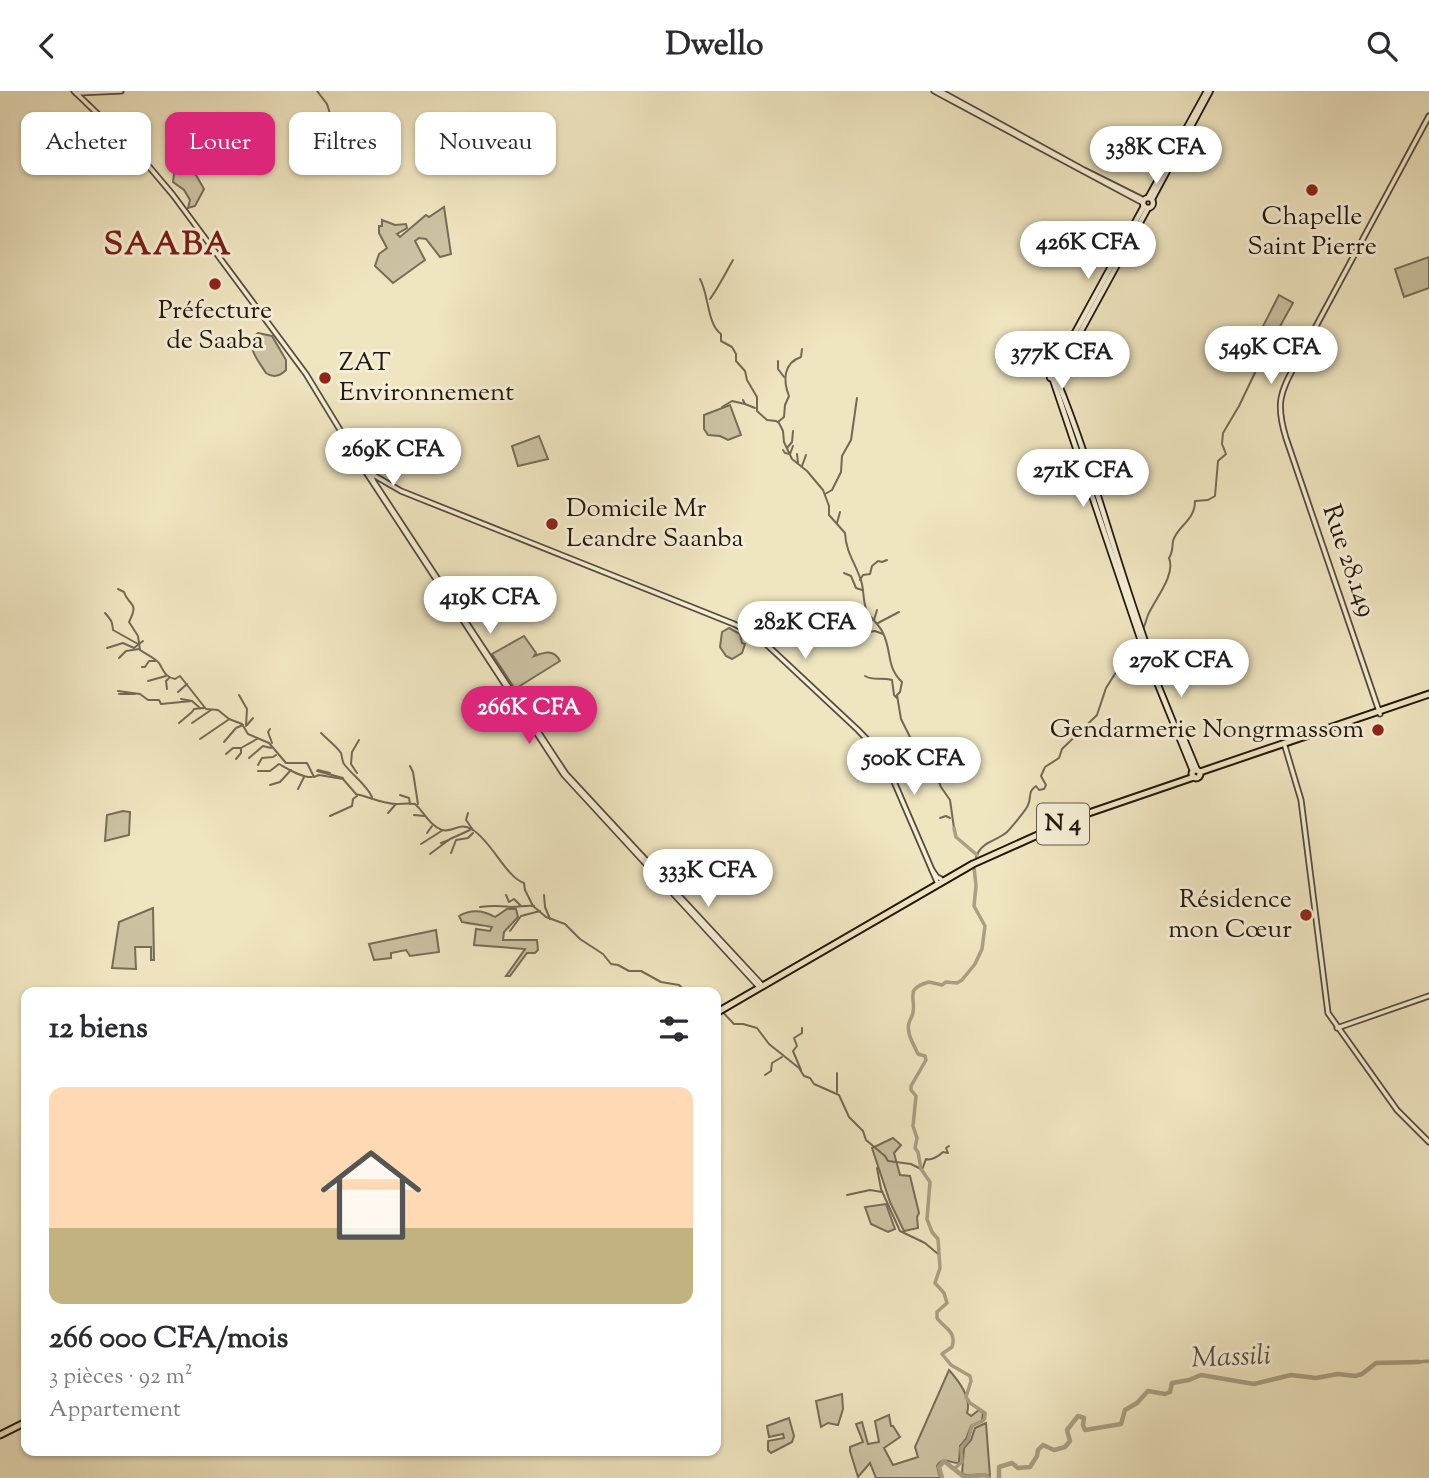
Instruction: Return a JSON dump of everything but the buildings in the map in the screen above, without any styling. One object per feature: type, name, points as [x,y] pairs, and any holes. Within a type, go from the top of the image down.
[{"type":"highway","name":"N 4","points":[[721,1010],[938,882],[1080,816],[1196,773],[1429,695]]},
{"type":"highway","points":[[0,1437],[21,1425]]},
{"type":"main road","points":[[1196,773],[1138,630],[1075,430],[1055,380],[1056,372],[1209,91]]},
{"type":"street","points":[[75,92],[121,91]]},
{"type":"street","points":[[934,91],[1147,202]]},
{"type":"street","points":[[940,91],[1147,202]]},
{"type":"street","points":[[75,92],[154,171],[291,352],[324,398],[356,453],[371,472],[374,482],[566,774],[761,987]]},
{"type":"street","name":"Rue 28.149","points":[[1379,712],[1281,423],[1279,405],[1284,386],[1429,116]]},
{"type":"street","points":[[291,352],[564,775],[761,987]]},
{"type":"street","points":[[359,461],[371,472],[403,490],[724,618],[761,637],[880,751],[938,882]]},
{"type":"street","points":[[1284,745],[1302,804],[1326,1007],[1337,1028],[1398,1112],[1429,1142]]},
{"type":"street","points":[[1337,1028],[1429,996]]},
{"type":"shaded area","points":[[174,175],[196,175],[204,189],[195,206],[188,208],[190,200],[184,190],[173,182]]},
{"type":"shaded area","points":[[444,207],[451,254],[440,257],[426,239],[419,238],[415,241],[425,260],[393,283],[375,266],[379,254],[387,248],[379,233],[382,220],[395,225],[406,224],[407,228],[397,234],[400,237],[426,215],[429,217]]},
{"type":"shaded area","points":[[1429,257],[1429,288],[1404,297],[1395,269]]},
{"type":"shaded area","points":[[1279,295],[1293,303],[1273,339],[1260,332]]},
{"type":"shaded area","points":[[258,333],[272,336],[286,360],[286,370],[281,374],[269,375],[256,358],[252,343]]},
{"type":"shaded area","points":[[730,405],[741,435],[728,440],[708,435],[704,429],[704,415]]},
{"type":"shaded area","points":[[539,436],[548,459],[518,466],[512,446]]},
{"type":"shaded area","points":[[729,628],[740,634],[742,643],[745,644],[742,653],[732,659],[726,656],[720,647],[722,632]]},
{"type":"shaded area","points":[[524,636],[536,653],[534,656],[552,653],[560,661],[515,689],[492,654]]},
{"type":"shaded area","points":[[130,812],[129,835],[105,841],[107,815]]},
{"type":"shaded area","points":[[153,908],[154,960],[151,960],[151,947],[135,947],[136,969],[112,968],[119,922]]},
{"type":"shaded area","points":[[507,909],[516,909],[518,917],[504,932],[503,940],[537,940],[538,950],[535,953],[527,953],[510,976],[506,976],[525,949],[474,945],[476,929],[490,931],[492,927],[462,922],[459,916],[477,911],[495,917]]},
{"type":"shaded area","points":[[436,930],[439,952],[410,956],[406,950],[391,953],[391,958],[374,960],[369,944]]},
{"type":"shaded area","points":[[893,1138],[901,1145],[894,1153],[900,1175],[910,1176],[919,1213],[918,1228],[904,1231],[890,1202],[872,1148]]},
{"type":"shaded area","points":[[886,1204],[895,1229],[888,1232],[871,1224],[865,1207]]},
{"type":"shaded area","points":[[949,1370],[966,1395],[967,1413],[971,1416],[979,1410],[983,1413],[982,1421],[971,1426],[960,1446],[959,1463],[942,1461],[937,1466],[940,1478],[876,1478],[870,1463],[858,1477],[850,1451],[850,1447],[863,1442],[856,1424],[862,1422],[868,1444],[879,1442],[875,1421],[889,1415],[891,1426],[900,1437],[884,1448],[893,1465],[918,1457],[915,1447]]},
{"type":"shaded area","points":[[842,1394],[843,1409],[838,1425],[828,1423],[821,1427],[816,1401]]},
{"type":"shaded area","points":[[789,1418],[794,1436],[792,1442],[771,1453],[768,1450],[768,1441],[784,1438],[783,1434],[769,1437],[767,1426]]},
{"type":"shaded area","points":[[986,1423],[990,1476],[962,1474],[964,1448],[971,1440],[975,1428]]},
{"type":"waterway","points":[[317,91],[330,112]]},
{"type":"waterway","points":[[710,299],[733,260]]},
{"type":"waterway","points":[[700,279],[713,323],[721,334],[721,341],[732,347],[736,361],[745,371],[757,397],[757,411],[767,420],[779,423],[792,459],[807,471],[823,490],[829,506],[829,515],[845,533],[847,547],[862,584],[866,608],[883,633],[891,665],[902,682],[897,695],[901,719],[912,741],[933,753],[938,764],[936,775],[950,800],[954,828]]},
{"type":"waterway","points":[[1142,631],[1170,572],[1169,558],[1175,536],[1192,514],[1195,501],[1208,500],[1215,496],[1218,461],[1226,454],[1222,444],[1223,433],[1263,356],[1267,335]]},
{"type":"waterway","points":[[778,422],[784,417],[789,396],[786,373],[791,364],[801,357],[802,349]]},
{"type":"waterway","points":[[778,361],[778,369],[784,377]]},
{"type":"waterway","points":[[825,494],[832,490],[841,472],[842,456],[851,440],[857,398]]},
{"type":"waterway","points":[[743,400],[745,404],[755,408]]},
{"type":"waterway","points":[[722,407],[732,401],[745,404]]},
{"type":"waterway","points":[[787,448],[792,442],[793,431]]},
{"type":"waterway","points":[[783,450],[790,454],[793,446]]},
{"type":"waterway","points":[[797,454],[798,463]]},
{"type":"waterway","points":[[802,466],[806,455]]},
{"type":"waterway","points":[[837,523],[840,512]]},
{"type":"waterway","points":[[860,580],[863,575],[870,574],[872,566],[878,561],[887,560]]},
{"type":"waterway","points":[[844,573],[851,576],[856,588],[862,590]]},
{"type":"waterway","points":[[118,589],[124,592],[132,604],[129,622],[138,636],[140,650],[157,661],[169,677],[175,679],[180,676],[206,709],[218,710],[229,719],[242,724],[248,734],[269,743],[286,763],[307,763],[314,777],[319,775],[343,779],[356,794],[381,802],[415,804],[442,830],[460,827],[473,830],[511,874],[524,883],[533,906],[546,917],[565,924],[580,939],[603,954],[611,964],[629,971],[641,971],[661,982],[681,987]]},
{"type":"waterway","points":[[857,621],[867,623],[874,620],[877,610]]},
{"type":"waterway","points":[[878,623],[899,612]]},
{"type":"waterway","points":[[105,613],[113,630],[138,644]]},
{"type":"waterway","points":[[857,634],[875,631],[883,634]]},
{"type":"waterway","points":[[976,857],[985,845],[1007,832],[1015,823],[1027,807],[1033,788],[1036,786],[1039,790],[1044,789],[1046,785],[1041,776],[1045,767],[1059,758],[1062,749],[1097,715],[1106,688],[1137,639]]},
{"type":"waterway","points":[[107,648],[123,643],[134,648],[143,641]]},
{"type":"waterway","points":[[119,658],[126,651],[139,649]]},
{"type":"waterway","points":[[142,667],[149,661],[155,661]]},
{"type":"waterway","points":[[148,681],[166,676]]},
{"type":"waterway","points":[[865,676],[892,680],[897,698]]},
{"type":"waterway","points":[[167,689],[166,681],[169,678]]},
{"type":"waterway","points":[[178,692],[187,684]]},
{"type":"waterway","points":[[118,691],[140,694],[148,700],[159,700],[161,704],[192,701]]},
{"type":"waterway","points":[[119,694],[135,694]]},
{"type":"waterway","points":[[239,695],[247,709],[246,726]]},
{"type":"waterway","points":[[181,699],[192,701],[200,708]]},
{"type":"waterway","points":[[179,723],[194,709],[204,708]]},
{"type":"waterway","points":[[192,723],[211,710]]},
{"type":"waterway","points":[[247,725],[253,718]]},
{"type":"waterway","points":[[200,739],[228,720]]},
{"type":"waterway","points":[[224,742],[236,728],[243,725]]},
{"type":"waterway","points":[[270,729],[268,732],[272,743]]},
{"type":"waterway","points":[[321,733],[341,753],[344,764],[372,797]]},
{"type":"waterway","points":[[226,754],[233,748],[241,748],[257,739]]},
{"type":"waterway","points":[[357,773],[351,764],[352,752],[359,740]]},
{"type":"waterway","points":[[249,758],[263,746],[271,748]]},
{"type":"waterway","points":[[236,759],[241,748]]},
{"type":"waterway","points":[[258,765],[262,758],[276,755]]},
{"type":"waterway","points":[[258,771],[270,771],[279,764],[300,775],[312,777]]},
{"type":"waterway","points":[[410,766],[418,804]]},
{"type":"waterway","points":[[270,785],[280,782],[291,770]]},
{"type":"waterway","points":[[318,770],[330,773]]},
{"type":"waterway","points":[[317,771],[343,778]]},
{"type":"waterway","points":[[298,789],[304,777]]},
{"type":"waterway","points":[[400,795],[409,798],[410,804]]},
{"type":"waterway","points":[[330,816],[352,806],[353,799],[357,796]]},
{"type":"waterway","points":[[388,813],[396,804]]},
{"type":"waterway","points":[[468,813],[466,820],[473,830]]},
{"type":"waterway","points":[[414,815],[425,816]]},
{"type":"waterway","points":[[940,818],[950,818]]},
{"type":"waterway","points":[[427,833],[432,826]]},
{"type":"waterway","points":[[954,828],[956,837],[977,855]]},
{"type":"waterway","points":[[421,844],[443,830]]},
{"type":"waterway","points":[[430,854],[450,839],[470,830]]},
{"type":"waterway","points":[[451,853],[456,840],[468,838],[473,833]]},
{"type":"waterway","points":[[441,843],[449,840]]},
{"type":"waterway","points":[[955,1468],[962,1462],[961,1448],[968,1440],[972,1426],[983,1421],[985,1413],[966,1397],[970,1376],[951,1365],[942,1354],[952,1347],[953,1337],[937,1318],[937,1312],[947,1303],[944,1293],[935,1283],[940,1268],[938,1239],[927,1219],[930,1182],[921,1169],[915,1148],[917,1138],[913,1126],[916,1096],[911,1090],[926,1060],[925,1056],[918,1054],[908,1027],[916,988],[929,982],[942,985],[946,982],[957,983],[975,964],[982,949],[985,926],[974,906],[974,867]]},
{"type":"waterway","points":[[506,895],[509,902],[514,899],[521,906]]},
{"type":"waterway","points":[[544,895],[550,919]]},
{"type":"waterway","points":[[480,907],[534,906]]},
{"type":"waterway","points":[[510,931],[521,916],[540,911]]},
{"type":"waterway","points":[[721,1010],[734,1024],[757,1028],[769,1044],[799,1068],[804,1076],[810,1078],[814,1084],[839,1095],[849,1117],[863,1131],[866,1140],[888,1161],[911,1164],[921,1169]]},
{"type":"waterway","points":[[801,1070],[793,1051],[797,1046],[794,1038],[802,1033],[802,1028]]},
{"type":"waterway","points":[[765,1075],[771,1071],[772,1063],[782,1057]]},
{"type":"waterway","points":[[837,1073],[837,1092]]},
{"type":"waterway","points":[[922,1170],[926,1159],[935,1158],[943,1152],[948,1153],[946,1148],[949,1146]]},
{"type":"waterway","points":[[877,1168],[881,1189],[900,1231],[925,1243],[938,1254]]},
{"type":"waterway","points":[[847,1195],[870,1190],[882,1192]]},
{"type":"waterway","points":[[1419,1362],[1429,1361]]},
{"type":"waterway","name":"Massili","points":[[999,1478],[999,1467],[1012,1463],[1018,1468],[1030,1467],[1043,1445],[1054,1450],[1065,1447],[1070,1441],[1067,1430],[1078,1416],[1084,1418],[1085,1430],[1121,1424],[1125,1410],[1137,1403],[1148,1391],[1165,1394],[1170,1392],[1172,1383],[1201,1375],[1254,1384],[1291,1375],[1316,1378],[1338,1374],[1355,1376],[1376,1363],[1419,1362]]},
{"type":"waterway","name":"Massili","points":[[942,1478],[939,1467],[944,1461],[964,1477],[985,1475],[989,1478]]},
{"type":"place","name":"Chapelle Saint Pierre","points":[[1312,190]]},
{"type":"place","name":"Préfecture de Saaba","points":[[215,284]]},
{"type":"place","name":"ZAT Environnement","points":[[325,378]]},
{"type":"place","name":"Domicile Mr Leandre Saanba","points":[[552,524]]},
{"type":"place","name":"Gendarmerie Nongrmassom","points":[[1378,730]]},
{"type":"place","name":"Résidence mon Cœur","points":[[1306,915]]},
{"type":"district","name":"SAABA","points":[[168,246]]}]
